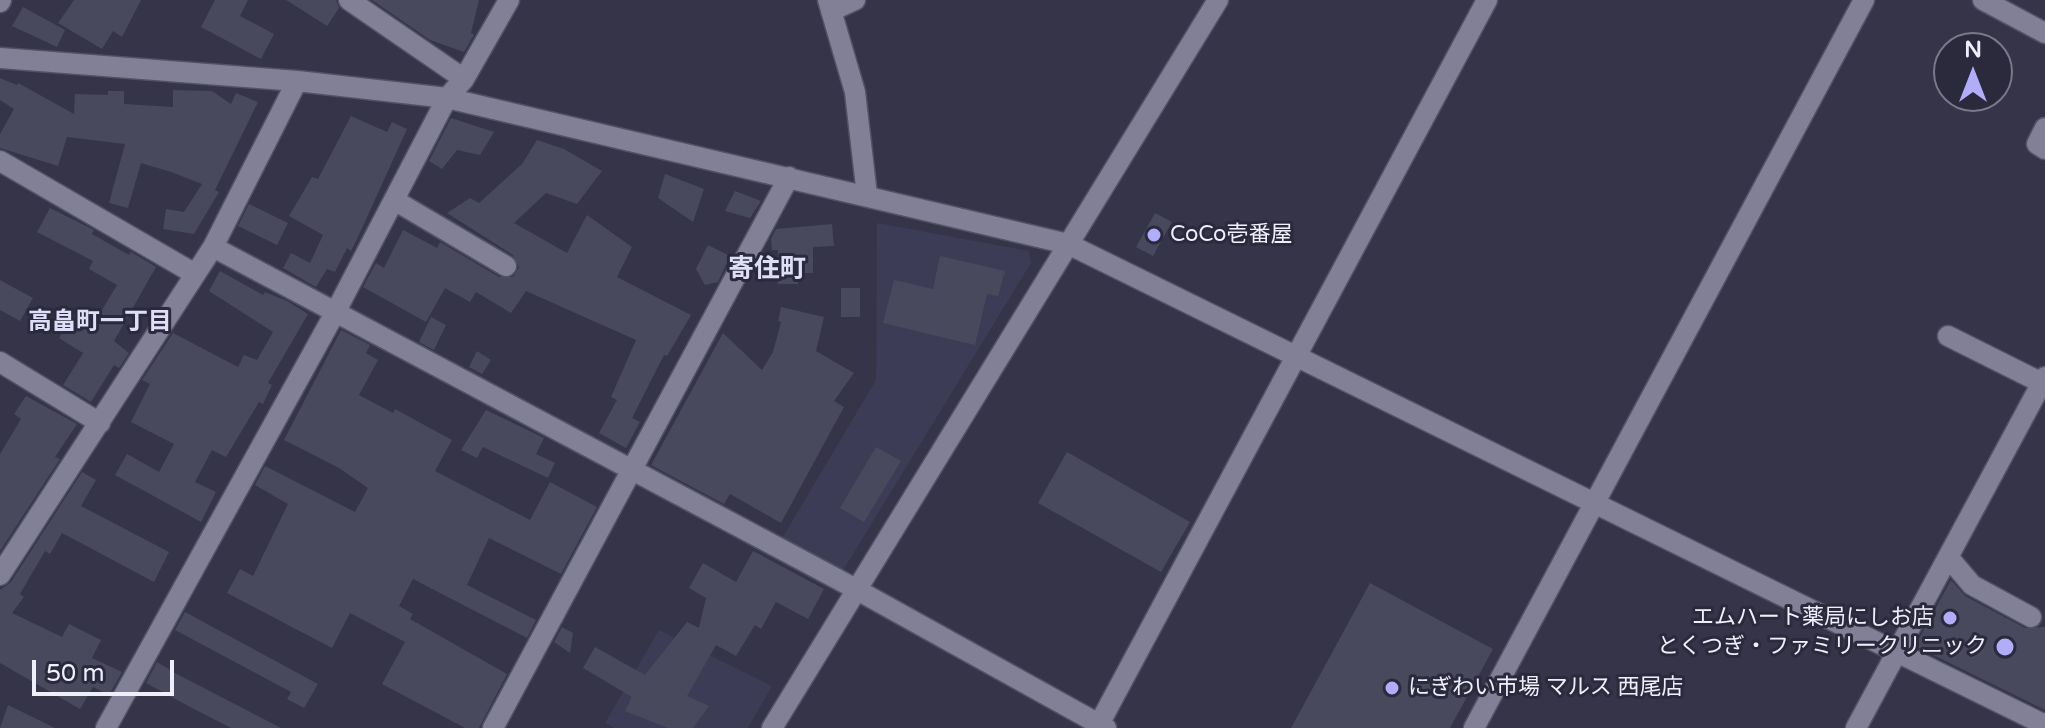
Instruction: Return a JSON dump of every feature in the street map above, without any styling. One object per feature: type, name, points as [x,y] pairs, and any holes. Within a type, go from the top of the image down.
[{"type":"street","points":[[349,0],[464,79]]},
{"type":"street","points":[[106,728],[336,311],[447,98],[464,79],[509,0]]},
{"type":"street","points":[[855,0],[829,6],[855,92],[867,195]]},
{"type":"street","points":[[772,728],[1218,0]]},
{"type":"street","points":[[213,247],[857,590],[1101,727],[1295,356],[1487,0]]},
{"type":"street","points":[[1474,728],[1864,0]]},
{"type":"street","points":[[1983,0],[2045,33]]},
{"type":"street","points":[[0,58],[297,81],[447,98],[1068,244],[2045,725]]},
{"type":"street","points":[[0,573],[213,247],[297,81]]},
{"type":"street","points":[[2045,128],[2037,144],[2045,149]]},
{"type":"street","points":[[0,161],[195,274]]},
{"type":"street","points":[[493,728],[789,177]]},
{"type":"street","points":[[394,200],[506,266]]},
{"type":"street","points":[[1856,728],[2043,380],[1948,336]]},
{"type":"street","points":[[0,362],[100,423]]},
{"type":"street","points":[[1949,558],[1972,585],[2031,617]]},
{"type":"shaded area","points":[[877,223],[1029,251],[1031,263],[842,572],[781,540],[876,380]]},
{"type":"shaded area","points":[[659,630],[772,686],[748,728],[615,728],[605,723]]},
{"type":"building","points":[[74,0],[141,0],[122,37],[113,31],[102,49],[58,23]]},
{"type":"building","points":[[215,0],[248,0],[240,16],[274,34],[261,59],[201,27]]},
{"type":"building","points":[[286,0],[336,0],[339,8],[327,26]]},
{"type":"building","points":[[372,0],[479,0],[471,33],[474,35],[464,52],[430,40]]},
{"type":"building","points":[[23,7],[65,30],[57,47],[12,26]]},
{"type":"building","points":[[0,78],[18,83],[74,114],[75,94],[108,95],[108,91],[124,91],[124,104],[173,107],[173,90],[212,91],[231,104],[236,93],[258,102],[215,190],[219,192],[194,234],[163,229],[166,209],[184,212],[202,184],[171,172],[141,163],[128,208],[109,203],[125,144],[67,137],[58,166],[0,148],[0,134],[14,109],[0,100]]},
{"type":"building","points":[[351,116],[387,132],[392,122],[407,129],[351,251],[347,248],[335,272],[327,269],[316,287],[283,268],[291,253],[310,263],[323,235],[289,216],[312,177],[318,179]]},
{"type":"building","points":[[451,118],[494,132],[480,155],[457,150],[442,169],[429,161]]},
{"type":"building","points":[[537,140],[564,149],[602,171],[577,204],[546,193],[514,223],[567,253],[587,215],[632,247],[617,277],[691,315],[667,356],[664,355],[632,418],[640,422],[626,448],[599,433],[617,400],[611,397],[636,340],[526,291],[511,313],[476,292],[470,302],[445,288],[426,322],[363,287],[376,263],[384,268],[403,230],[437,248],[440,242],[499,277],[513,277],[519,267],[513,255],[447,213],[470,198],[479,203],[522,164]]},
{"type":"building","points":[[665,174],[704,189],[693,222],[658,198]]},
{"type":"building","points":[[735,191],[761,201],[750,218],[725,211]]},
{"type":"building","points":[[249,204],[288,223],[277,245],[238,226]]},
{"type":"building","points":[[50,208],[94,230],[92,234],[129,255],[131,252],[156,267],[114,341],[129,353],[119,368],[114,365],[91,402],[63,385],[83,353],[59,338],[73,314],[93,325],[117,285],[89,269],[93,261],[37,232]]},
{"type":"building","name":"CoCo壱番屋","points":[[1155,213],[1172,222],[1153,256],[1136,247]]},
{"type":"building","points":[[832,224],[834,246],[813,247],[813,273],[798,273],[798,284],[778,284],[778,250],[772,250],[771,239],[776,229]]},
{"type":"building","points":[[708,245],[730,256],[718,282],[705,285],[696,269]]},
{"type":"building","points":[[940,256],[1005,271],[998,296],[987,294],[975,345],[883,323],[894,280],[933,289]]},
{"type":"building","points":[[220,271],[263,295],[265,292],[287,301],[308,314],[268,383],[272,385],[263,404],[259,402],[226,457],[212,450],[195,482],[216,492],[201,522],[115,475],[127,454],[159,472],[174,444],[131,422],[150,384],[142,380],[173,333],[238,367],[244,355],[257,360],[273,332],[209,291]]},
{"type":"building","points":[[0,280],[33,298],[20,321],[0,310]]},
{"type":"building","points":[[841,288],[860,288],[860,317],[841,317]]},
{"type":"building","points":[[781,307],[824,317],[816,351],[854,373],[834,401],[844,407],[781,523],[730,494],[724,504],[651,465],[723,333],[762,370],[773,352],[781,322],[778,321]]},
{"type":"building","points":[[431,317],[446,325],[434,350],[419,342]]},
{"type":"building","points":[[341,330],[370,345],[366,353],[378,360],[359,395],[393,413],[395,409],[452,440],[435,471],[530,520],[550,482],[597,507],[561,574],[489,538],[467,585],[536,620],[527,638],[413,579],[399,606],[413,614],[410,619],[507,674],[479,728],[465,728],[382,684],[405,642],[350,613],[332,648],[227,593],[240,569],[253,576],[288,504],[255,485],[265,466],[355,512],[368,488],[339,468],[284,440]]},
{"type":"building","points":[[477,351],[491,360],[482,374],[469,367]]},
{"type":"building","points":[[26,396],[77,424],[55,457],[60,459],[0,551],[0,454],[21,419],[14,414]]},
{"type":"building","points":[[486,410],[544,438],[536,454],[555,463],[548,478],[483,447],[477,458],[461,450]]},
{"type":"building","points":[[876,447],[901,461],[864,522],[840,508]]},
{"type":"building","points":[[1067,452],[1190,522],[1161,572],[1038,503]]},
{"type":"building","points":[[82,472],[96,480],[81,506],[169,552],[154,582],[62,533],[50,554],[45,551],[20,594],[24,597],[12,613],[62,637],[69,624],[101,640],[92,658],[122,672],[109,695],[93,687],[80,709],[0,663],[0,590],[11,582]]},
{"type":"building","points":[[753,551],[824,589],[808,619],[776,602],[761,629],[755,625],[736,656],[716,645],[687,696],[709,706],[693,728],[668,728],[625,711],[632,697],[583,668],[595,647],[645,675],[687,622],[699,628],[706,598],[689,588],[703,563],[736,582]]},
{"type":"building","name":"とくつぎ・ファミリークリニック","points":[[1951,580],[1965,596],[2025,628],[2045,627],[2045,710],[1915,646]]},
{"type":"building","name":"にぎわい市場 マルス 西尾店","points":[[1370,583],[1493,649],[1450,728],[1291,728]]},
{"type":"building","points":[[185,612],[318,684],[304,708],[287,699],[291,692],[175,630]]},
{"type":"building","points":[[562,627],[573,633],[570,653],[554,642]]},
{"type":"building","points":[[157,662],[281,728],[231,728],[192,708],[146,683]]},
{"type":"building","points":[[8,705],[55,728],[0,728]]},
{"type":"place","name":"CoCo壱番屋","points":[[1154,235]]},
{"type":"place","name":"エムハート薬局にしお店","points":[[1950,618]]},
{"type":"place","name":"とくつぎ・ファミリークリニック","points":[[2005,647]]},
{"type":"place","name":"にぎわい市場 マルス 西尾店","points":[[1392,688]]},
{"type":"district","name":"寄住町","points":[[767,270]]},
{"type":"district","name":"高畠町一丁目","points":[[100,323]]}]
